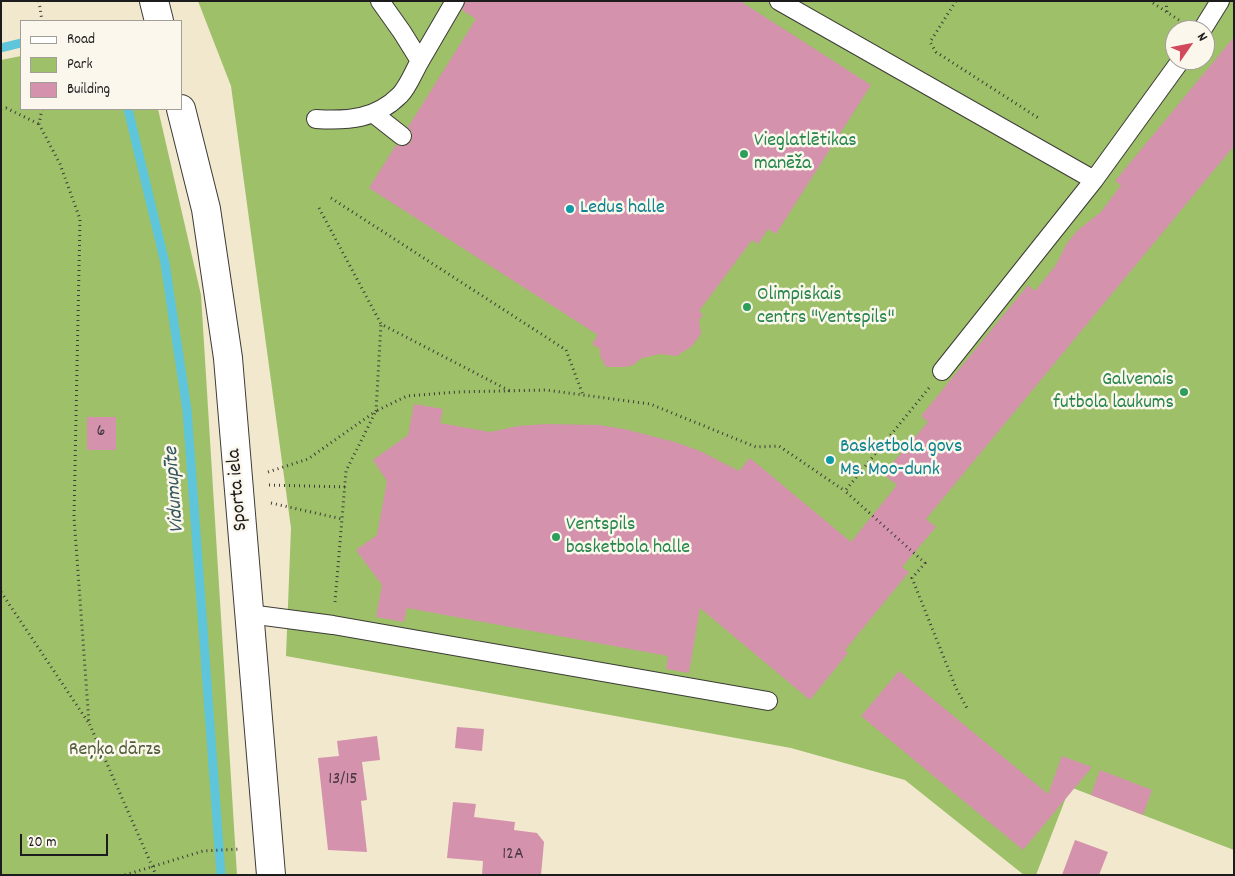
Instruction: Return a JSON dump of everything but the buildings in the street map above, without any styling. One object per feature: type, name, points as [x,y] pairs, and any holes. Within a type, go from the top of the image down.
[{"type":"street","points":[[154,1],[159,20]]},
{"type":"street","name":"Sporta iela","points":[[181,110],[206,209],[228,358],[271,875]]},
{"type":"lane","points":[[380,1],[420,61]]},
{"type":"lane","points":[[316,119],[339,120],[374,114],[401,94],[455,1]]},
{"type":"lane","points":[[778,1],[1094,180]]},
{"type":"lane","points":[[1202,20],[1220,1]]},
{"type":"lane","points":[[942,371],[1094,180],[1174,70]]},
{"type":"lane","points":[[374,114],[402,136]]},
{"type":"lane","points":[[250,614],[333,626],[768,701]]},
{"type":"path","points":[[39,1],[42,20]]},
{"type":"path","points":[[956,1],[930,42],[936,52],[1041,120]]},
{"type":"path","points":[[1166,1],[1167,12]]},
{"type":"path","points":[[1153,3],[1181,20]]},
{"type":"path","points":[[1,108],[6,108],[39,124],[60,164],[80,220],[74,516],[88,723]]},
{"type":"path","points":[[1,113],[6,108]]},
{"type":"path","points":[[39,124],[42,110]]},
{"type":"path","points":[[331,198],[566,350],[583,395]]},
{"type":"path","points":[[319,208],[381,324],[376,411],[346,471],[333,626]]},
{"type":"path","points":[[381,324],[510,391]]},
{"type":"path","points":[[845,491],[942,371]]},
{"type":"path","points":[[268,472],[308,459],[376,411],[407,396],[456,392],[546,390],[650,404],[756,448],[779,446],[845,491],[925,563],[912,578],[956,688],[968,710]]},
{"type":"path","points":[[269,484],[345,487]]},
{"type":"path","points":[[271,503],[342,519]]},
{"type":"path","points":[[1,592],[88,723],[156,875]]},
{"type":"path","points":[[126,875],[203,851],[238,849]]},
{"type":"green space","name":"Olimpiskais centrs \"Ventspils\"","points":[[198,1],[1234,1],[1234,850],[1070,787],[1036,875],[1024,875],[905,780],[791,748],[286,656],[291,528],[231,86]]},
{"type":"green space","name":"Reņķa dārzs","points":[[20,56],[20,110],[158,110],[201,295],[237,875],[1,875],[1,60]]},
{"type":"waterway","name":"Vidumupīte","points":[[1,48],[20,43]]},
{"type":"waterway","name":"Vidumupīte","points":[[128,110],[165,263],[187,410],[221,875]]},
{"type":"place","name":"Vieglatlētikas manēža","points":[[744,154]]},
{"type":"place","name":"Ledus halle","points":[[570,209]]},
{"type":"place","name":"Olimpiskais centrs \"Ventspils\"","points":[[747,307]]},
{"type":"place","name":"Galvenais futbola laukums","points":[[1184,392]]},
{"type":"place","name":"Basketbola govs Ms. Moo-dunk","points":[[830,460]]},
{"type":"place","name":"Ventspils basketbola halle","points":[[556,537]]}]
